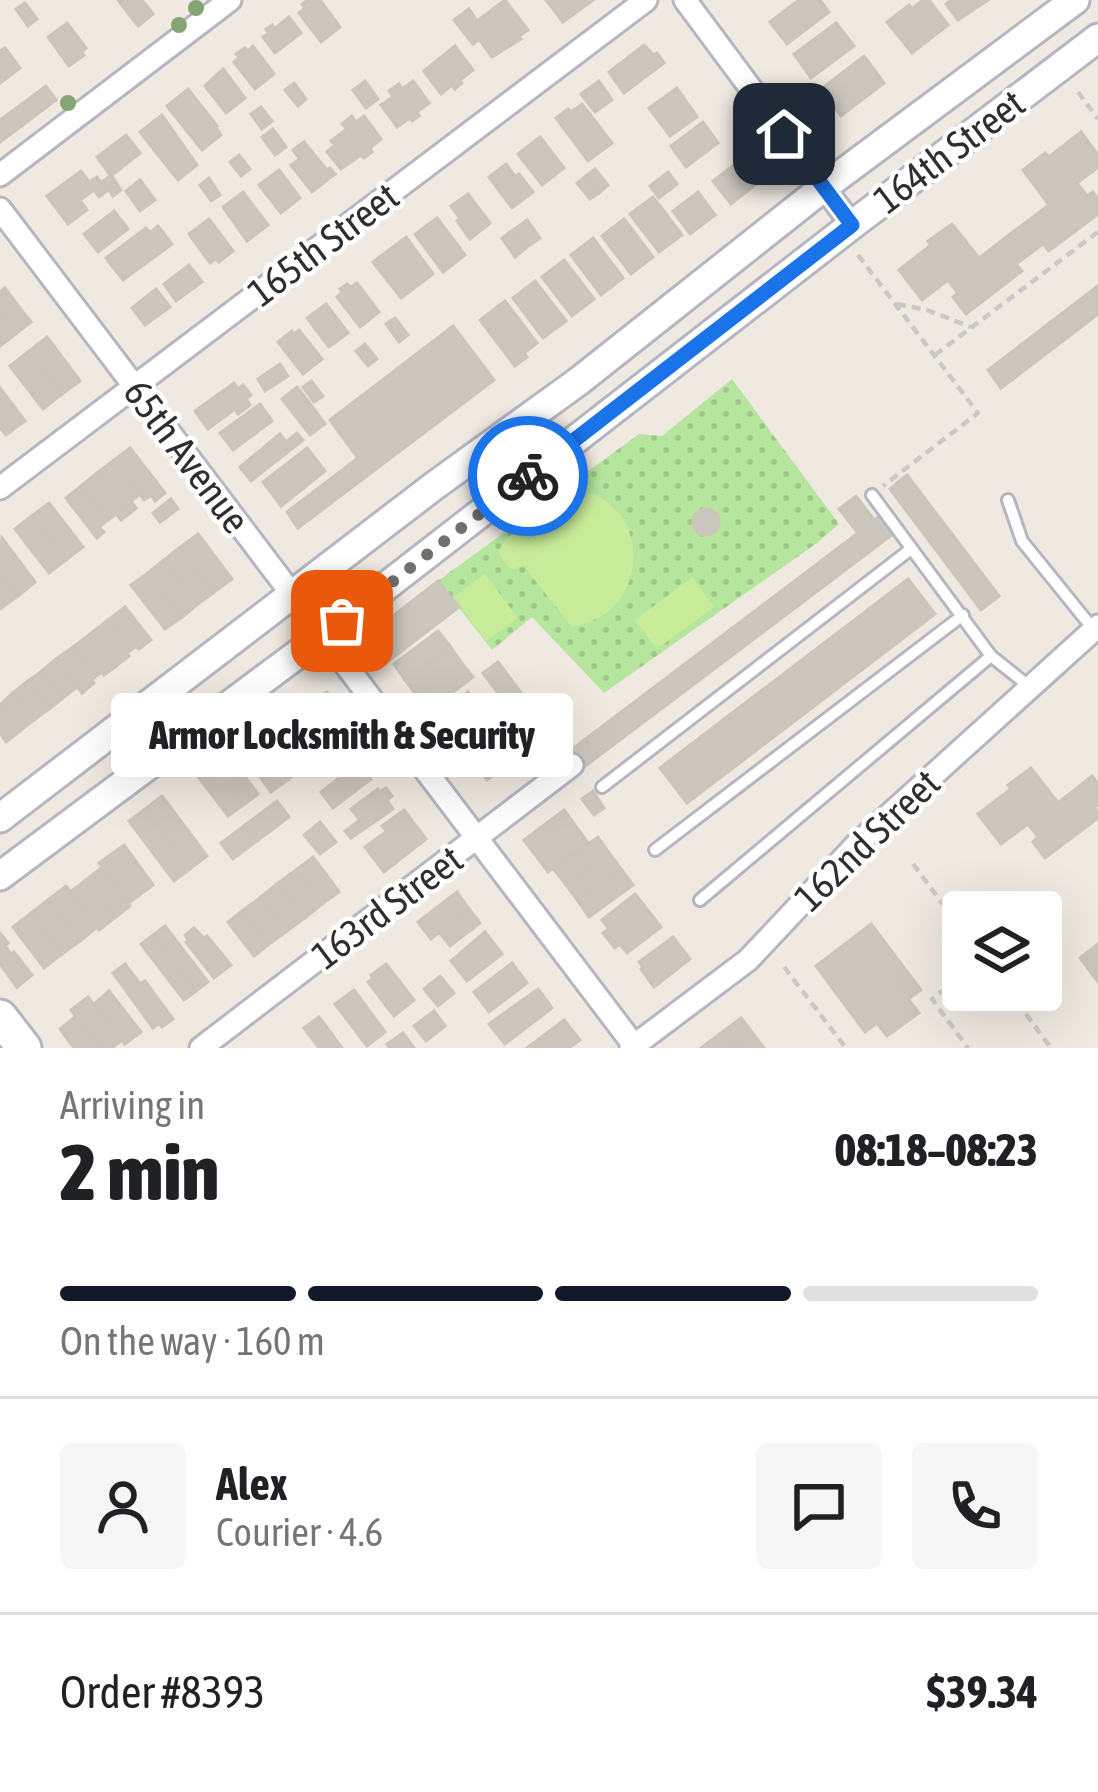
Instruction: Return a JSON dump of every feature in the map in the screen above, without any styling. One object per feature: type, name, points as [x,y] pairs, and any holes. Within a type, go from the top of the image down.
[{"type":"main road","points":[[0,1017],[24,1048]]},
{"type":"street","points":[[0,175],[230,0]]},
{"type":"street","name":"165th Street","points":[[0,488],[646,0]]},
{"type":"street","points":[[685,0],[852,225]]},
{"type":"street","name":"164th Street","points":[[0,818],[1075,0]]},
{"type":"street","name":"164th Street","points":[[0,876],[322,636],[1098,38]]},
{"type":"street","name":"65th Avenue","points":[[0,208],[634,1047]]},
{"type":"street","name":"162nd Street","points":[[634,1047],[748,960],[857,844],[1096,628]]},
{"type":"street","name":"163rd Street","points":[[200,1048],[572,765]]},
{"type":"lane","points":[[872,495],[991,656],[1030,688]]},
{"type":"lane","points":[[1008,500],[1022,541],[1096,628]]},
{"type":"lane","points":[[602,787],[911,549]]},
{"type":"lane","points":[[655,850],[962,615]]},
{"type":"lane","points":[[700,900],[991,656]]},
{"type":"path","points":[[1078,92],[1098,119]]},
{"type":"path","points":[[934,355],[1098,232]]},
{"type":"path","points":[[858,255],[978,413],[872,495]]},
{"type":"path","points":[[895,304],[971,327]]},
{"type":"path","points":[[904,316],[914,308]]},
{"type":"path","points":[[913,864],[942,903]]},
{"type":"path","points":[[784,967],[846,1048]]},
{"type":"path","points":[[942,991],[932,999],[968,1048]]},
{"type":"path","points":[[1023,1011],[1051,1048]]},
{"type":"green space","points":[[732,379],[839,524],[604,693],[532,617],[492,650],[438,581],[639,434],[662,436]]},
{"type":"green space","points":[[591,492],[613,506],[624,521],[633,562],[618,602],[600,617],[572,627],[523,565],[508,567],[499,553],[513,533],[529,540]]},
{"type":"green space","points":[[485,574],[518,618],[486,641],[453,597]]},
{"type":"green space","points":[[692,577],[714,607],[657,649],[635,620]]},
{"type":"building","points":[[118,0],[142,0],[153,14],[138,26]]},
{"type":"building","points":[[308,0],[320,0],[340,27],[321,42],[299,13]]},
{"type":"building","points":[[505,0],[528,30],[492,57],[479,39],[473,44],[454,20],[469,9],[477,21]]},
{"type":"building","points":[[546,0],[593,0],[563,22]]},
{"type":"building","points":[[799,0],[820,0],[829,12],[787,44],[770,22]]},
{"type":"building","points":[[929,0],[948,25],[912,53],[887,22]]},
{"type":"building","points":[[988,0],[958,20],[946,4]]},
{"type":"building","points":[[25,3],[37,19],[28,26],[16,9]]},
{"type":"building","points":[[289,17],[301,33],[275,53],[263,37],[269,33],[266,29],[272,25],[274,29]]},
{"type":"building","points":[[67,23],[86,48],[69,66],[48,37]]},
{"type":"building","points":[[836,23],[854,46],[811,78],[794,54]]},
{"type":"building","points":[[644,45],[664,63],[624,93],[609,72]]},
{"type":"building","points":[[253,46],[274,74],[255,89],[234,62],[239,57],[236,54]]},
{"type":"building","points":[[455,46],[473,70],[455,89],[452,85],[441,94],[424,71]]},
{"type":"building","points":[[5,48],[20,68],[0,83],[0,51]]},
{"type":"building","points":[[864,56],[884,83],[841,116],[821,89]]},
{"type":"building","points":[[223,69],[245,98],[226,113],[205,86]]},
{"type":"building","points":[[365,81],[378,99],[366,108],[353,90]]},
{"type":"building","points":[[413,81],[429,103],[417,112],[419,116],[397,127],[381,105],[393,97],[389,91]]},
{"type":"building","points":[[599,81],[612,100],[595,112],[581,94]]},
{"type":"building","points":[[294,83],[306,99],[298,106],[285,90]]},
{"type":"building","points":[[46,86],[56,100],[0,142],[0,120]]},
{"type":"building","points":[[677,88],[697,117],[670,136],[649,108]]},
{"type":"building","points":[[188,89],[221,135],[202,150],[167,106]]},
{"type":"building","points":[[582,104],[612,143],[588,161],[556,118]]},
{"type":"building","points":[[261,107],[272,121],[262,129],[251,114]]},
{"type":"building","points":[[162,115],[197,165],[178,180],[140,132]]},
{"type":"building","points":[[352,116],[356,122],[364,116],[381,139],[364,158],[361,155],[341,169],[327,152],[335,145],[331,141],[347,129],[342,124]]},
{"type":"building","points":[[703,122],[718,143],[686,167],[671,146]]},
{"type":"building","points":[[273,129],[286,147],[275,155],[262,137]]},
{"type":"building","points":[[1081,132],[1098,155],[1098,167],[1077,183],[1087,196],[1093,192],[1098,199],[1098,214],[1049,251],[1043,244],[1031,253],[1014,231],[1049,205],[1023,170]]},
{"type":"building","points":[[126,135],[140,153],[111,176],[97,157]]},
{"type":"building","points":[[540,137],[564,168],[542,185],[518,154]]},
{"type":"building","points":[[304,142],[335,174],[312,192],[291,165],[300,159],[293,150]]},
{"type":"building","points":[[239,155],[250,169],[241,176],[230,162]]},
{"type":"building","points":[[739,161],[756,184],[731,204],[713,181]]},
{"type":"building","points":[[506,164],[533,192],[512,208],[489,177]]},
{"type":"building","points":[[595,169],[608,185],[599,193],[586,176]]},
{"type":"building","points":[[279,170],[300,198],[281,213],[259,185]]},
{"type":"building","points":[[81,171],[89,182],[97,177],[107,191],[99,197],[94,190],[80,200],[87,210],[68,224],[47,196]]},
{"type":"building","points":[[668,172],[677,184],[659,198],[650,186]]},
{"type":"building","points":[[111,175],[121,190],[113,196],[103,181]]},
{"type":"building","points":[[586,176],[599,193],[590,199],[577,183]]},
{"type":"building","points":[[209,178],[220,195],[211,201],[200,185]]},
{"type":"building","points":[[140,180],[155,200],[140,211],[126,191]]},
{"type":"building","points":[[243,192],[268,225],[247,241],[223,207]]},
{"type":"building","points":[[698,192],[715,215],[690,234],[673,211]]},
{"type":"building","points":[[468,194],[490,223],[470,239],[451,206]]},
{"type":"building","points":[[653,197],[682,235],[659,252],[630,214]]},
{"type":"building","points":[[114,211],[128,229],[98,252],[84,234]]},
{"type":"building","points":[[437,218],[465,255],[443,272],[415,234]]},
{"type":"building","points":[[209,219],[233,251],[219,262],[210,263],[189,234]]},
{"type":"building","points":[[624,219],[653,257],[631,274],[602,236]]},
{"type":"building","points":[[527,220],[540,238],[526,248],[513,230]]},
{"type":"building","points":[[952,224],[979,258],[1014,231],[1031,253],[1016,264],[1022,271],[966,314],[948,280],[922,300],[899,270]]},
{"type":"building","points":[[158,226],[172,244],[123,280],[106,258],[146,228],[150,233]]},
{"type":"building","points":[[513,230],[526,248],[515,257],[502,238]]},
{"type":"building","points":[[406,237],[433,274],[401,298],[373,262]]},
{"type":"building","points":[[593,238],[623,278],[601,295],[571,255]]},
{"type":"building","points":[[564,260],[594,299],[572,316],[542,277]]},
{"type":"building","points":[[189,265],[202,282],[176,301],[164,284]]},
{"type":"building","points":[[535,281],[566,321],[543,338],[513,298]]},
{"type":"building","points":[[357,283],[379,312],[360,327],[337,297],[347,284]]},
{"type":"building","points":[[1098,286],[1098,314],[1001,388],[988,370]]},
{"type":"building","points":[[5,288],[19,307],[0,322],[0,292]]},
{"type":"building","points":[[156,289],[170,307],[145,325],[132,308]]},
{"type":"building","points":[[505,301],[537,343],[515,366],[480,320]]},
{"type":"building","points":[[326,304],[348,333],[329,347],[307,318]]},
{"type":"building","points":[[19,307],[31,322],[0,346],[0,322]]},
{"type":"building","points":[[395,318],[408,335],[399,342],[386,324]]},
{"type":"building","points":[[453,326],[494,380],[298,528],[287,512],[358,458],[330,420]]},
{"type":"building","points":[[299,330],[322,359],[303,374],[278,342]]},
{"type":"building","points":[[47,337],[80,381],[62,394],[29,351]]},
{"type":"building","points":[[365,344],[377,359],[368,366],[356,351]]},
{"type":"building","points":[[29,351],[62,394],[43,409],[10,366]]},
{"type":"building","points":[[280,364],[288,376],[265,391],[258,379]]},
{"type":"building","points":[[311,381],[323,396],[314,402],[303,387]]},
{"type":"building","points":[[234,383],[251,395],[246,399],[250,405],[238,414],[235,409],[208,429],[195,411]]},
{"type":"building","points":[[297,387],[308,401],[293,413],[282,399]]},
{"type":"building","points":[[0,388],[25,421],[6,435],[0,427]]},
{"type":"building","points":[[308,401],[325,424],[310,435],[293,413]]},
{"type":"building","points":[[260,404],[272,421],[233,450],[220,433]]},
{"type":"building","points":[[297,433],[303,440],[251,481],[240,467],[280,434],[286,442]]},
{"type":"building","points":[[130,448],[165,493],[155,501],[151,495],[144,500],[114,460]]},
{"type":"building","points":[[307,448],[325,471],[281,506],[263,482]]},
{"type":"building","points":[[114,460],[140,494],[131,501],[136,508],[129,514],[97,473]]},
{"type":"building","points":[[97,473],[129,514],[121,520],[116,514],[108,520],[81,486]]},
{"type":"building","points":[[907,475],[999,596],[981,610],[890,489]]},
{"type":"building","points":[[81,486],[108,520],[99,527],[104,532],[97,538],[66,498]]},
{"type":"building","points":[[856,496],[874,520],[880,516],[893,534],[580,770],[567,753],[858,533],[839,509]]},
{"type":"building","points":[[171,499],[178,509],[160,522],[153,513]]},
{"type":"building","points":[[49,503],[83,547],[66,560],[33,515]]},
{"type":"building","points":[[706,509],[719,522],[706,535],[693,522]]},
{"type":"building","points":[[33,515],[66,560],[49,573],[15,529]]},
{"type":"building","points":[[198,534],[232,579],[213,593],[179,548]]},
{"type":"building","points":[[2,538],[35,582],[18,596],[0,572]]},
{"type":"building","points":[[179,548],[213,593],[198,604],[164,560]]},
{"type":"building","points":[[164,560],[198,604],[182,617],[148,573]]},
{"type":"building","points":[[0,572],[18,596],[0,609]]},
{"type":"building","points":[[148,573],[182,617],[165,629],[131,585]]},
{"type":"building","points":[[908,579],[935,614],[687,803],[660,768]]},
{"type":"building","points":[[438,581],[459,607],[382,666],[365,644],[367,636]]},
{"type":"building","points":[[125,607],[151,640],[139,649],[131,650],[108,620]]},
{"type":"building","points":[[108,620],[131,650],[115,667],[90,634]]},
{"type":"building","points":[[438,631],[450,646],[405,680],[394,664]]},
{"type":"building","points":[[90,634],[115,667],[104,675],[96,676],[73,647]]},
{"type":"building","points":[[450,646],[461,662],[417,696],[405,680]]},
{"type":"building","points":[[73,647],[96,676],[82,693],[56,659]]},
{"type":"building","points":[[56,659],[77,687],[63,698],[42,671]]},
{"type":"building","points":[[461,662],[473,677],[429,710],[417,696]]},
{"type":"building","points":[[498,662],[516,686],[501,697],[483,673]]},
{"type":"building","points":[[42,671],[63,698],[49,709],[28,681]]},
{"type":"building","points":[[28,681],[49,709],[34,720],[13,693]]},
{"type":"building","points":[[516,686],[532,708],[517,719],[501,697]]},
{"type":"building","points":[[327,692],[357,731],[347,738],[353,746],[346,751],[311,704]]},
{"type":"building","points":[[468,692],[481,710],[451,733],[438,715]]},
{"type":"building","points":[[13,693],[34,720],[20,731],[0,705]]},
{"type":"building","points":[[311,704],[339,742],[323,754],[295,716]]},
{"type":"building","points":[[0,705],[20,731],[6,742],[0,733]]},
{"type":"building","points":[[535,708],[549,728],[535,738],[521,718]]},
{"type":"building","points":[[481,710],[495,728],[465,751],[451,733]]},
{"type":"building","points":[[295,716],[323,754],[305,767],[277,730]]},
{"type":"building","points":[[277,730],[305,767],[289,779],[260,742]]},
{"type":"building","points":[[501,736],[517,757],[487,780],[471,760]]},
{"type":"building","points":[[260,742],[289,779],[271,792],[244,755]]},
{"type":"building","points":[[224,749],[258,794],[242,806],[209,761]]},
{"type":"building","points":[[211,764],[242,806],[228,816],[197,775]]},
{"type":"building","points":[[357,764],[371,779],[333,808],[321,792]]},
{"type":"building","points":[[1031,768],[1058,803],[1092,776],[1098,783],[1098,818],[1045,858],[1028,824],[1001,844],[978,814]]},
{"type":"building","points":[[386,788],[393,809],[351,838],[345,831],[360,820],[351,809]]},
{"type":"building","points":[[593,791],[604,808],[594,815],[582,799]]},
{"type":"building","points":[[162,796],[207,856],[190,869],[145,809]]},
{"type":"building","points":[[277,801],[289,817],[257,841],[245,825]]},
{"type":"building","points":[[145,809],[190,869],[174,881],[129,821]]},
{"type":"building","points":[[404,810],[426,839],[384,872],[365,847]]},
{"type":"building","points":[[564,810],[588,843],[548,872],[524,840]]},
{"type":"building","points":[[320,822],[336,842],[320,854],[304,835]]},
{"type":"building","points":[[245,825],[257,841],[233,859],[221,843]]},
{"type":"building","points":[[598,837],[609,853],[566,885],[554,869]]},
{"type":"building","points":[[124,845],[153,885],[129,903],[99,863]]},
{"type":"building","points":[[609,853],[621,869],[578,901],[566,885]]},
{"type":"building","points":[[313,857],[339,892],[322,904],[296,870]]},
{"type":"building","points":[[101,868],[130,906],[116,917],[86,880]]},
{"type":"building","points":[[621,869],[633,885],[589,917],[578,901]]},
{"type":"building","points":[[296,870],[322,904],[305,918],[278,883]]},
{"type":"building","points":[[86,880],[116,917],[99,930],[70,892]]},
{"type":"building","points":[[278,883],[305,918],[287,931],[261,897]]},
{"type":"building","points":[[66,886],[97,927],[80,941],[48,900]]},
{"type":"building","points":[[457,892],[469,909],[431,939],[418,922]]},
{"type":"building","points":[[635,894],[661,927],[627,953],[620,944],[615,948],[603,933],[609,929],[602,920]]},
{"type":"building","points":[[261,897],[287,931],[268,945],[242,911]]},
{"type":"building","points":[[48,900],[80,941],[62,954],[31,913]]},
{"type":"building","points":[[469,909],[480,923],[450,946],[439,932]]},
{"type":"building","points":[[242,911],[268,945],[254,956],[228,922]]},
{"type":"building","points":[[31,913],[62,954],[44,968],[13,927]]},
{"type":"building","points":[[871,924],[921,990],[908,999],[919,1013],[887,1036],[877,1023],[865,1032],[816,966]]},
{"type":"building","points":[[165,926],[208,982],[196,991],[153,935]]},
{"type":"building","points":[[194,928],[231,965],[214,978],[186,942],[185,935]]},
{"type":"building","points":[[485,932],[502,954],[467,981],[451,961]]},
{"type":"building","points":[[0,933],[11,954],[32,975],[17,987],[0,964]]},
{"type":"building","points":[[153,935],[196,991],[184,1000],[141,944]]},
{"type":"building","points":[[673,937],[690,959],[654,987],[639,962]]},
{"type":"building","points":[[1098,944],[1098,982],[1080,958]]},
{"type":"building","points":[[512,963],[527,983],[489,1012],[474,992]]},
{"type":"building","points":[[125,964],[140,984],[145,981],[173,1019],[162,1027],[159,1023],[153,1028],[113,973]]},
{"type":"building","points":[[386,964],[414,1000],[394,1016],[368,982]]},
{"type":"building","points":[[440,976],[454,993],[438,1006],[424,989]]},
{"type":"building","points":[[538,989],[552,1008],[505,1044],[489,1024]]},
{"type":"building","points":[[354,990],[385,1032],[367,1046],[335,1004]]},
{"type":"building","points":[[109,991],[141,1032],[125,1044],[94,1004]]},
{"type":"building","points":[[88,997],[122,1040],[112,1048],[101,1048],[71,1010]]},
{"type":"building","points":[[434,1011],[445,1026],[426,1041],[414,1026]]},
{"type":"building","points":[[76,1016],[101,1048],[74,1048],[60,1029]]},
{"type":"building","points":[[319,1017],[342,1048],[319,1048],[304,1028]]},
{"type":"building","points":[[741,1018],[751,1031],[730,1048],[701,1048]]},
{"type":"building","points":[[564,1020],[580,1040],[569,1048],[527,1048]]},
{"type":"building","points":[[751,1031],[764,1048],[730,1048]]},
{"type":"building","points":[[403,1033],[414,1048],[390,1048],[387,1044]]},
{"type":"way so far","points":[[342,621],[528,476]]},
{"type":"place","name":"Armor Locksmith & Security","points":[[342,621]]},
{"type":"route","points":[[528,476],[852,225],[784,134]]}]
